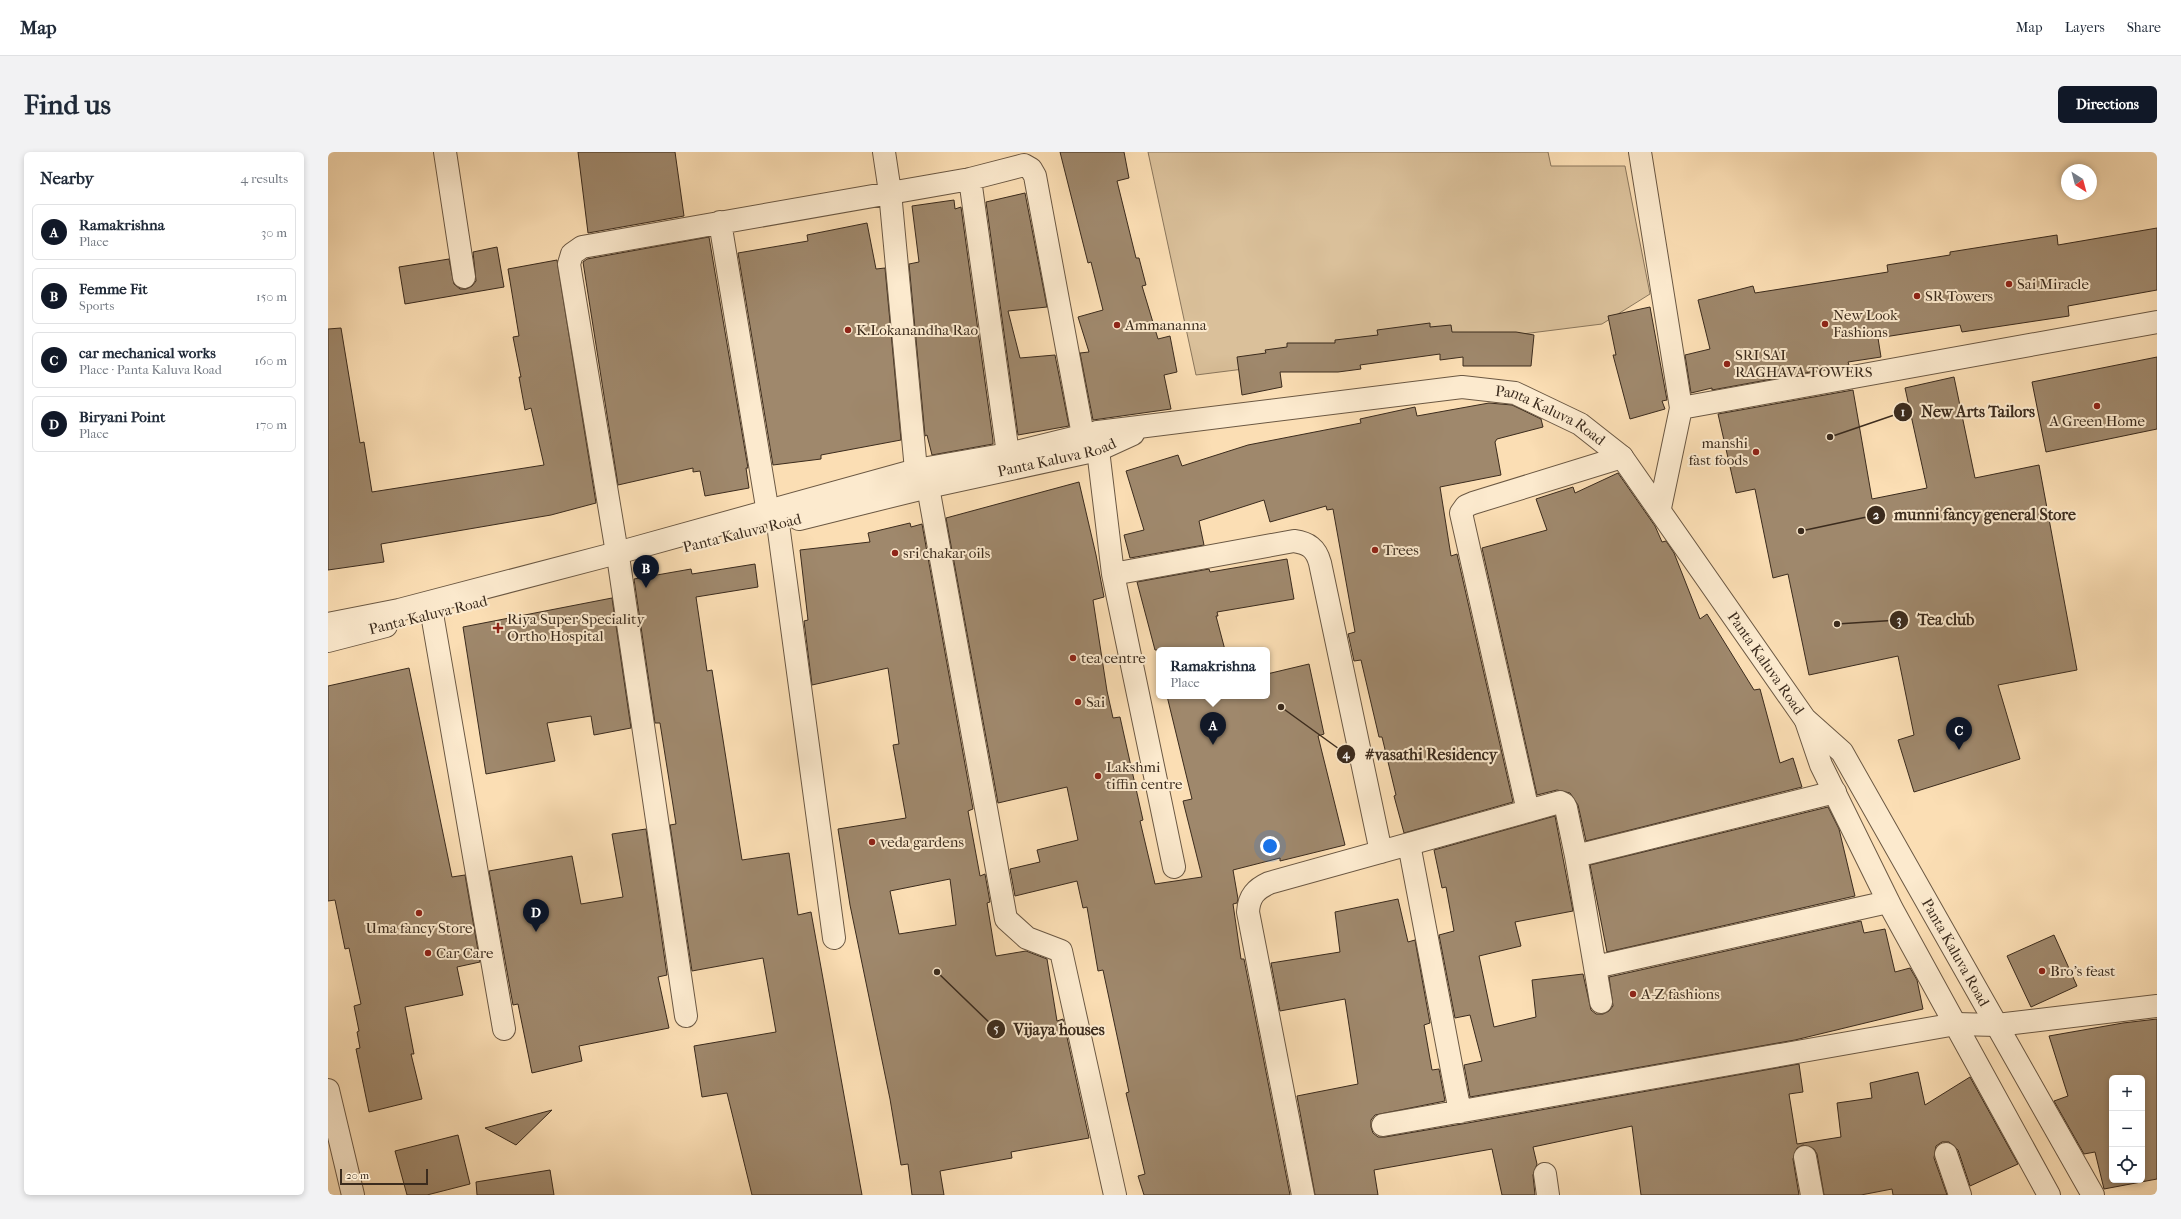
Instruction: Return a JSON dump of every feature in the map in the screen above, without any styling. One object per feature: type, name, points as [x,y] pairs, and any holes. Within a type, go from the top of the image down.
[{"type":"street","points":[[445,152],[464,277]]},
{"type":"street","points":[[884,152],[890,192],[922,479],[1006,919],[1027,938],[1061,951],[1115,1195]]},
{"type":"street","points":[[1640,152],[1681,408],[1660,508]]},
{"type":"street","points":[[686,1016],[618,558],[569,264],[572,254],[582,247],[970,179],[1024,165],[1034,172],[1093,439],[1113,574],[1174,866]]},
{"type":"street","points":[[970,179],[1008,454]]},
{"type":"street","points":[[720,222],[772,518],[834,938]]},
{"type":"street","points":[[1681,408],[2157,322]]},
{"type":"street","name":"Panta Kaluva Road","points":[[328,624],[399,610],[618,558],[922,479],[1154,424],[1462,388],[1514,393],[1580,424],[1622,457],[1660,508],[1805,720],[1842,752],[2093,1195]]},
{"type":"street","name":"Panta Kaluva Road","points":[[922,479],[1008,454],[1093,439]]},
{"type":"street","points":[[1528,811],[1460,513],[1466,506],[1473,503],[1622,457]]},
{"type":"street","points":[[1113,574],[1294,541],[1304,542],[1313,548],[1320,563],[1381,852]]},
{"type":"street","name":"Panta Kaluva Road","points":[[328,641],[432,614],[618,558]]},
{"type":"street","points":[[432,614],[504,1029]]},
{"type":"street","name":"Panta Kaluva Road","points":[[1805,720],[1821,766],[1888,902],[2049,1195]]},
{"type":"street","points":[[1576,856],[1834,792]]},
{"type":"street","points":[[1303,1195],[1248,912],[1252,894],[1260,887],[1269,883],[1560,802],[1564,804],[1576,856],[1601,1002]]},
{"type":"street","points":[[1409,844],[1460,1112]]},
{"type":"street","points":[[1595,967],[1888,902]]},
{"type":"street","points":[[1383,1125],[1956,1024],[1997,1025],[2157,1006]]},
{"type":"street","points":[[328,1090],[353,1195]]},
{"type":"street","points":[[1946,1154],[1960,1195]]},
{"type":"street","points":[[1806,1157],[1812,1195]]},
{"type":"shaded area","points":[[1148,152],[1548,152],[1551,166],[1625,166],[1650,294],[1602,324],[1196,375]]},
{"type":"building","points":[[578,152],[675,152],[684,216],[588,233]]},
{"type":"building","points":[[1060,152],[1124,152],[1129,178],[1117,181],[1136,258],[1139,258],[1146,285],[1142,286],[1158,339],[1170,336],[1177,372],[1164,375],[1171,409],[1093,420],[1080,353],[1089,352],[1078,317],[1103,310],[1091,262],[1088,263]]},
{"type":"building","points":[[1025,193],[1047,307],[1008,311],[1020,358],[1055,355],[1069,426],[1018,435],[986,202]]},
{"type":"building","points":[[954,200],[955,209],[961,207],[993,444],[932,455],[927,435],[925,436],[909,264],[919,262],[912,206]]},
{"type":"building","points":[[867,223],[876,269],[885,268],[901,440],[821,455],[821,459],[773,465],[738,253],[808,241],[807,235]]},
{"type":"building","points":[[2157,228],[2157,290],[2068,306],[2069,316],[1962,332],[1960,325],[1878,338],[1881,357],[1848,362],[1849,365],[1712,390],[1712,388],[1691,393],[1685,355],[1710,349],[1698,300],[1753,286],[1755,293],[1888,272],[1887,265],[1950,255],[1950,252],[2057,235],[2058,245]]},
{"type":"building","points":[[709,237],[748,468],[746,468],[749,488],[705,496],[700,471],[693,472],[693,468],[618,485],[583,262],[587,259]]},
{"type":"building","points":[[497,247],[504,287],[405,304],[399,267],[449,259],[454,284],[460,289],[466,289],[472,286],[476,281],[473,252]]},
{"type":"building","points":[[557,260],[596,503],[551,515],[381,544],[384,562],[328,570],[328,329],[341,328],[360,443],[364,442],[372,492],[544,465],[531,408],[525,410],[519,377],[521,377],[513,337],[519,336],[508,269]]},
{"type":"building","points":[[1650,307],[1667,400],[1662,401],[1665,409],[1630,419],[1613,355],[1616,355],[1608,316]]},
{"type":"building","points":[[1430,323],[1430,327],[1451,325],[1452,332],[1516,332],[1534,335],[1531,366],[1463,366],[1463,357],[1440,360],[1440,354],[1360,365],[1361,369],[1338,372],[1280,372],[1282,387],[1242,395],[1237,357],[1266,353],[1265,350],[1287,347],[1287,343],[1335,343],[1335,340],[1378,335],[1377,330]]},
{"type":"building","name":"A Green Home","points":[[2157,357],[2157,429],[2046,452],[2032,382]]},
{"type":"building","points":[[1954,377],[1975,478],[2039,465],[2077,670],[1998,685],[2020,759],[1914,792],[1898,740],[1914,735],[1898,656],[1809,675],[1788,574],[1773,578],[1755,489],[1736,493],[1718,414],[1853,390],[1872,499],[1927,488],[1905,388]]},
{"type":"building","points":[[1489,403],[1512,405],[1541,419],[1543,427],[1497,439],[1495,442],[1501,475],[1440,487],[1451,556],[1457,554],[1513,802],[1404,833],[1394,796],[1396,795],[1382,737],[1379,737],[1361,660],[1354,661],[1348,634],[1355,632],[1333,509],[1327,510],[1326,506],[1270,522],[1264,500],[1199,521],[1204,545],[1130,558],[1124,535],[1144,530],[1126,471],[1178,455],[1182,466],[1248,445],[1361,423],[1360,419],[1415,407],[1417,416]]},
{"type":"building","points":[[1618,473],[1655,526],[1662,542],[1666,541],[1674,553],[1700,619],[1707,614],[1754,690],[1760,689],[1780,763],[1793,758],[1802,787],[1586,841],[1578,805],[1570,793],[1557,790],[1537,795],[1482,548],[1547,530],[1536,499],[1573,487],[1575,493]]},
{"type":"building","points":[[1079,482],[1104,597],[1093,600],[1107,691],[1113,718],[1120,717],[1143,820],[1140,821],[1155,884],[1202,877],[1183,801],[1192,799],[1168,699],[1270,699],[1270,673],[1309,664],[1324,734],[1318,736],[1345,845],[1280,861],[1280,858],[1233,870],[1238,899],[1237,903],[1233,904],[1241,959],[1244,959],[1290,1195],[1144,1195],[1138,1176],[1145,1174],[1126,1093],[1129,1092],[1103,970],[1098,971],[1087,907],[1083,908],[1077,881],[1015,896],[1010,869],[1040,862],[1037,850],[1078,840],[1067,787],[998,803],[946,518]]},
{"type":"building","points":[[910,523],[911,527],[922,524],[973,809],[968,811],[980,876],[985,874],[990,902],[987,903],[996,956],[1026,951],[1047,959],[1057,1021],[1063,1019],[1089,1138],[1011,1152],[1012,1158],[940,1171],[944,1195],[912,1195],[908,1164],[901,1165],[890,1099],[850,905],[838,829],[906,818],[893,745],[899,744],[888,668],[812,685],[804,621],[808,620],[800,550],[870,542],[868,533]],"holes":[[[950,879],[956,925],[899,934],[890,891]]]},
{"type":"building","points":[[1287,559],[1294,599],[1217,612],[1218,616],[1216,616],[1224,647],[1156,647],[1155,650],[1137,582],[1209,569],[1210,572]]},
{"type":"building","points":[[755,564],[758,587],[696,597],[707,671],[712,670],[742,860],[789,853],[798,915],[811,912],[862,1195],[752,1195],[727,1093],[702,1097],[694,1046],[776,1032],[763,958],[692,971],[670,825],[676,824],[660,723],[655,723],[634,579],[691,569],[692,574]]},
{"type":"building","points":[[612,598],[631,728],[594,735],[591,716],[547,723],[555,761],[486,774],[463,627]]},
{"type":"building","points":[[409,668],[452,877],[465,875],[480,962],[457,967],[463,995],[405,1007],[414,1054],[411,1054],[422,1099],[369,1112],[356,1049],[360,1048],[357,1032],[359,1031],[354,1006],[361,1004],[349,948],[345,949],[335,900],[328,901],[328,686]]},
{"type":"building","points":[[1828,807],[1839,829],[1855,896],[1607,952],[1590,865]]},
{"type":"building","points":[[1555,816],[1573,911],[1515,922],[1521,946],[1479,956],[1494,1027],[1536,1017],[1532,980],[1583,974],[1591,1010],[1596,1014],[1603,1014],[1609,1011],[1613,1006],[1609,977],[1861,921],[1864,933],[1885,929],[1895,972],[1910,968],[1917,980],[1923,1009],[1795,1040],[1470,1097],[1464,1065],[1482,1061],[1470,1015],[1455,1018],[1439,935],[1454,931],[1446,887],[1442,888],[1434,850]]},
{"type":"building","points":[[646,829],[667,975],[658,977],[669,1028],[579,1046],[582,1061],[532,1073],[518,1004],[513,1005],[489,871],[572,856],[581,904],[623,897],[612,834]]},
{"type":"building","points":[[1398,899],[1408,942],[1415,940],[1430,1023],[1424,1025],[1432,1070],[1439,1069],[1445,1101],[1375,1115],[1371,1120],[1371,1127],[1373,1133],[1378,1137],[1462,1124],[1799,1064],[1803,1092],[1789,1094],[1797,1144],[1841,1137],[1837,1103],[1872,1098],[1870,1083],[1918,1072],[1925,1105],[1970,1077],[2018,1164],[1970,1186],[1958,1150],[1949,1142],[1942,1142],[1936,1146],[1934,1158],[1947,1195],[1893,1195],[1892,1189],[1861,1195],[1824,1195],[1817,1154],[1814,1149],[1803,1145],[1797,1148],[1793,1159],[1799,1195],[1641,1195],[1632,1126],[1533,1147],[1537,1164],[1533,1175],[1535,1195],[1502,1195],[1492,1149],[1374,1170],[1378,1195],[1315,1195],[1297,1096],[1358,1084],[1345,999],[1280,1011],[1271,963],[1340,952],[1335,912]]},
{"type":"building","name":"Bro's feast","points":[[2054,935],[2077,986],[2031,1007],[2007,956]]},
{"type":"building","points":[[2157,1019],[2157,1179],[2145,1181],[2145,1075],[2109,1075],[2109,1183],[2136,1183],[2104,1189],[2095,1152],[2084,1154],[2054,1101],[2068,1096],[2049,1036],[2123,1023]]},
{"type":"building","points":[[552,1110],[516,1145],[485,1128]]},
{"type":"building","points":[[458,1135],[470,1184],[427,1195],[407,1195],[395,1151]]},
{"type":"building","points":[[550,1170],[554,1195],[477,1195],[476,1182]]},
{"type":"place","name":"Sai Miracle","points":[[2009,284]]},
{"type":"place","name":"SR Towers","points":[[1917,296]]},
{"type":"place","name":"New Look Fashions","points":[[1825,324]]},
{"type":"place","name":"Ammananna","points":[[1117,325]]},
{"type":"place","name":"K.Lokanandha Rao","points":[[848,330]]},
{"type":"place","name":"SRI SAI RAGHAVA TOWERS","points":[[1727,364]]},
{"type":"place","name":"A Green Home","points":[[2097,406]]},
{"type":"place","name":"New Arts Tailors","points":[[1830,437]]},
{"type":"place","name":"manshi fast foods","points":[[1756,452]]},
{"type":"place","name":"munni fancy general Store","points":[[1801,531]]},
{"type":"place","name":"Trees","points":[[1375,550]]},
{"type":"place","name":"sri chakar oils","points":[[895,553]]},
{"type":"place","name":"Femme Fit","points":[[646,588]]},
{"type":"place","name":"Tea club","points":[[1837,624]]},
{"type":"place","name":"Riya Super Speciality Ortho Hospital","points":[[498,628]]},
{"type":"place","name":"tea centre","points":[[1073,658]]},
{"type":"place","name":"Sai","points":[[1078,702]]},
{"type":"place","name":"#vasathi Residency","points":[[1281,707]]},
{"type":"place","name":"Ramakrishna","points":[[1213,745]]},
{"type":"place","name":"car mechanical works","points":[[1959,750]]},
{"type":"place","name":"Lakshmi tiffin centre","points":[[1098,776]]},
{"type":"place","name":"veda gardens","points":[[872,842]]},
{"type":"place","name":"Uma fancy Store","points":[[419,913]]},
{"type":"place","name":"Biryani Point","points":[[536,932]]},
{"type":"place","name":"Car Care","points":[[428,953]]},
{"type":"place","name":"Bro's feast","points":[[2042,971]]},
{"type":"place","name":"Vijaya houses","points":[[937,972]]},
{"type":"place","name":"A-Z fashions","points":[[1633,994]]}]
